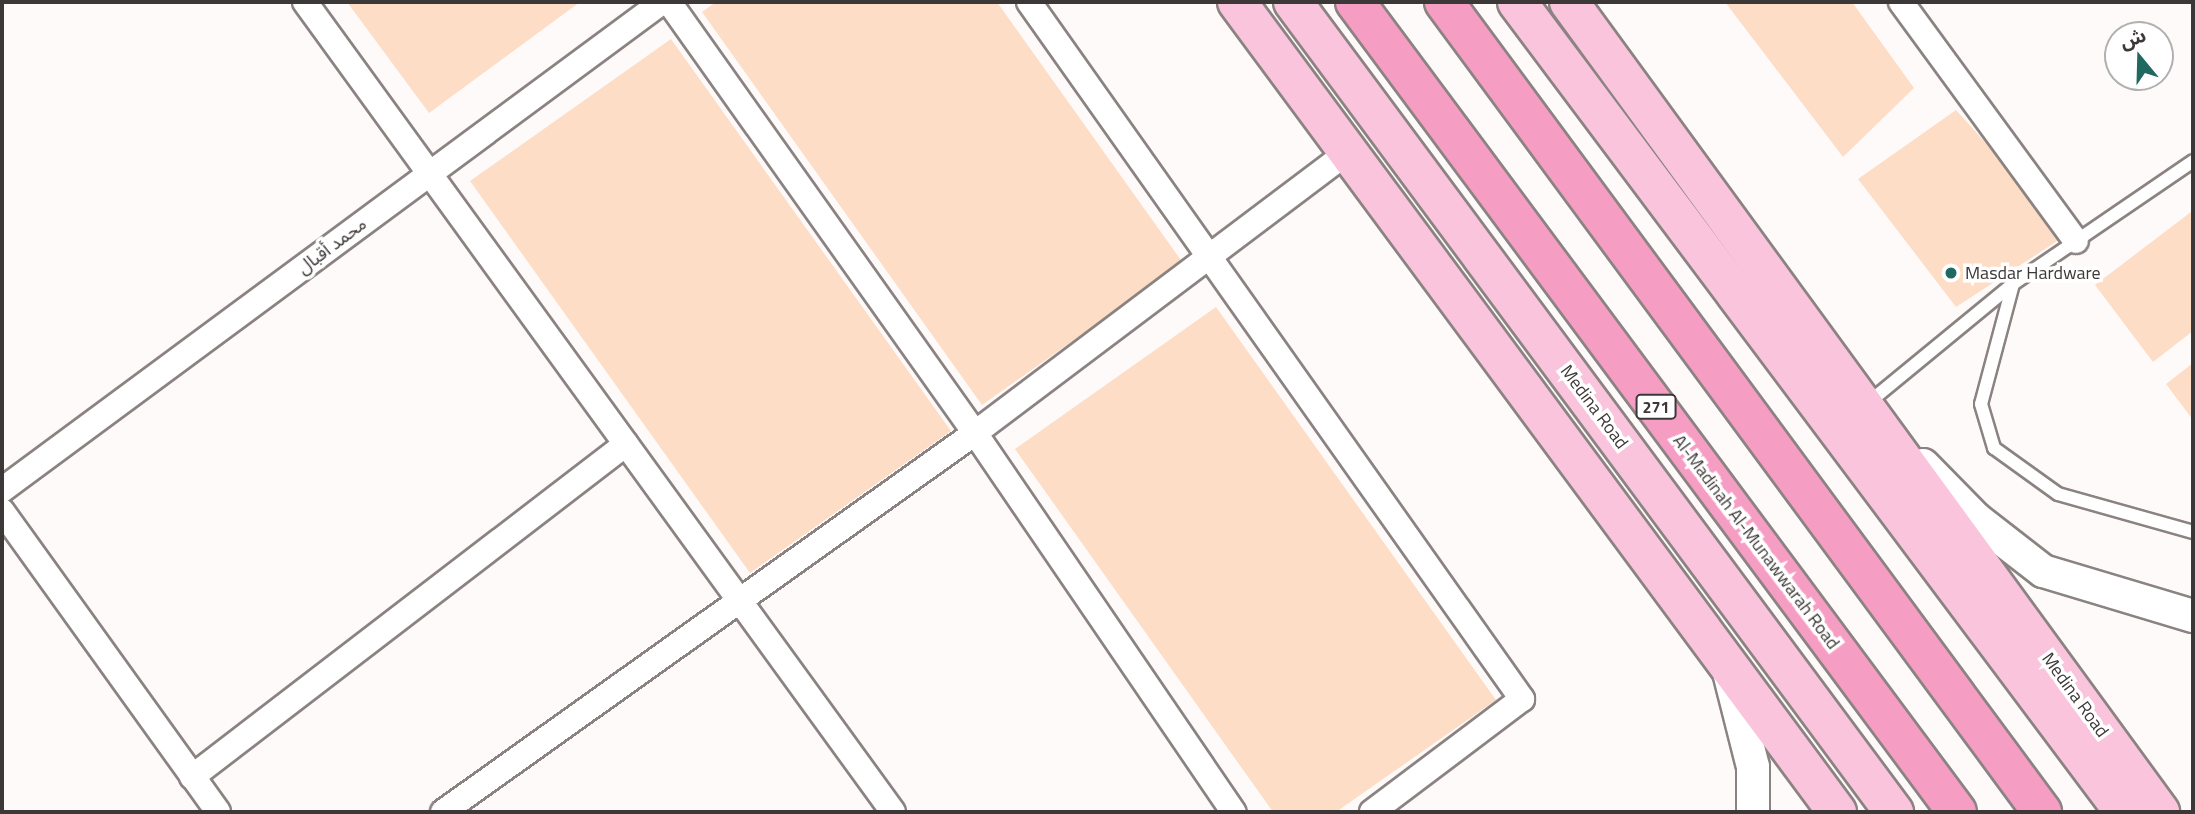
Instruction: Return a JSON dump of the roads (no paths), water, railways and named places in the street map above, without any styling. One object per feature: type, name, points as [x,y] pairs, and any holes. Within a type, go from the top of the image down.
[{"type":"highway","name":"Al-Madinah Al-Munawwarah Road","points":[[1355,2],[1957,812]]},
{"type":"highway","points":[[1444,2],[2042,812]]},
{"type":"main road","points":[[1237,2],[1837,812]]},
{"type":"main road","name":"Medina Road","points":[[1293,2],[1894,812]]},
{"type":"main road","points":[[1517,2],[2124,812]]},
{"type":"main road","name":"Medina Road","points":[[1569,2],[2160,812]]},
{"type":"street","points":[[305,2],[893,812]]},
{"type":"street","name":"محمد أقبال","points":[[2,490],[662,2]]},
{"type":"street","points":[[669,2],[975,433],[1234,812]]},
{"type":"street","points":[[1029,2],[1211,253],[1522,699],[1372,812]]},
{"type":"street","points":[[1901,2],[2076,241]]},
{"type":"street","points":[[443,812],[975,433],[1348,152]]},
{"type":"street","points":[[1865,405],[1976,519],[2043,571],[2193,616]]},
{"type":"street","points":[[192,777],[626,444]]},
{"type":"street","points":[[2,511],[218,812]]},
{"type":"street","points":[[1728,667],[1753,767],[1753,812]]},
{"type":"lane","points":[[1865,405],[2013,284],[2193,161]]},
{"type":"lane","points":[[2013,284],[1982,404],[1994,448],[2058,494],[2193,532]]},
{"type":"place","name":"Masdar Hardware","points":[[1951,273]]}]
